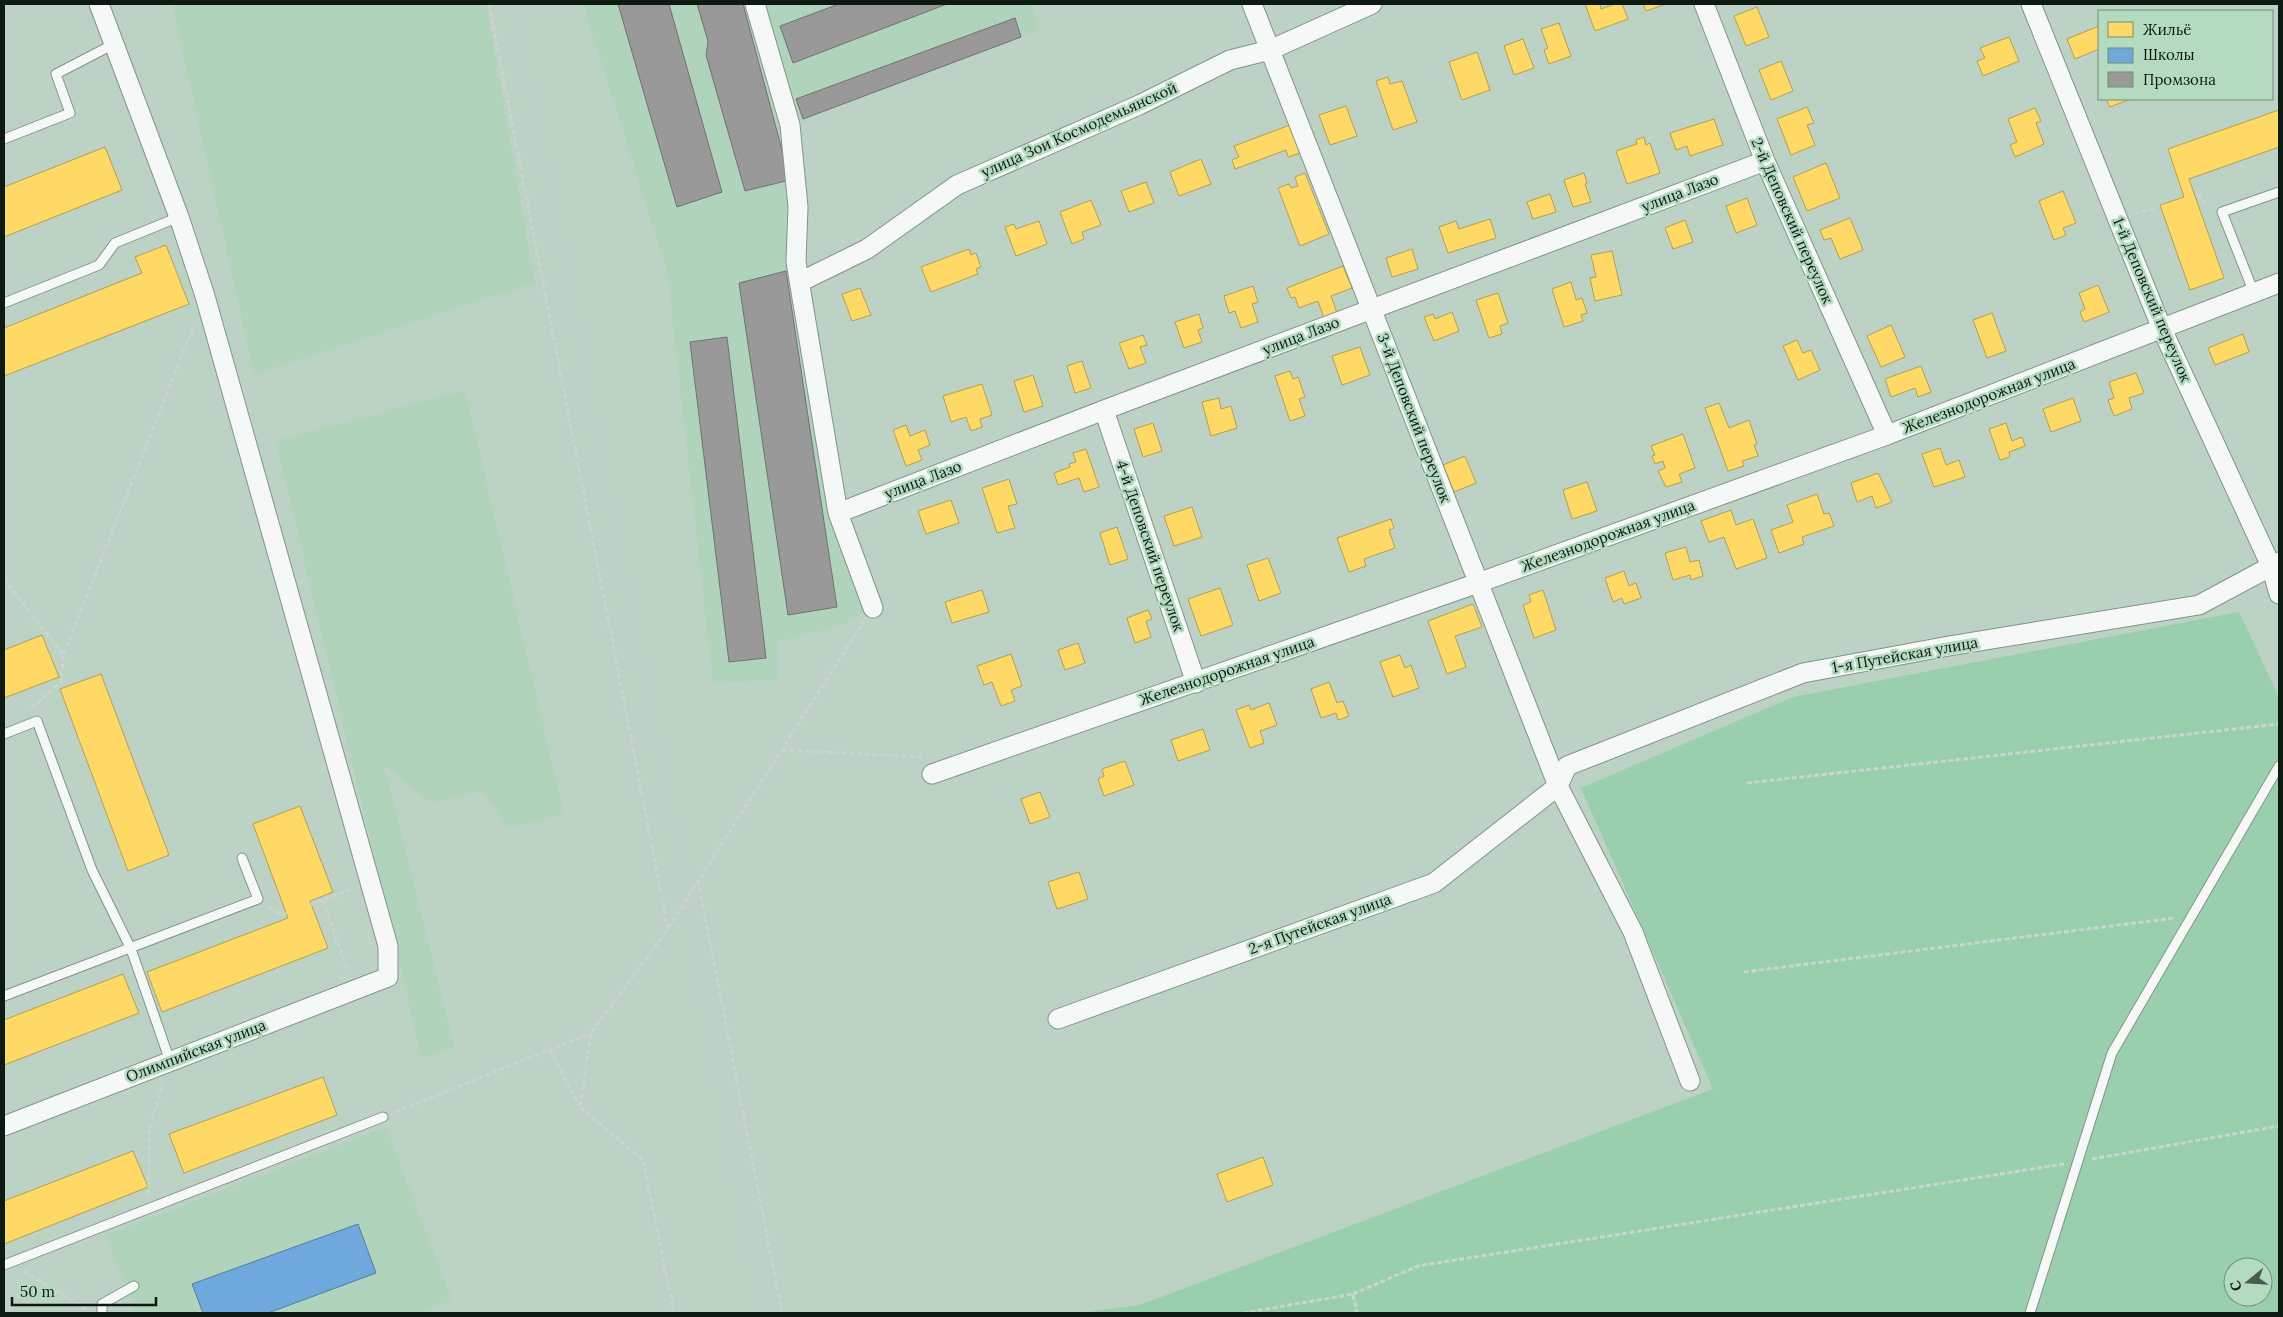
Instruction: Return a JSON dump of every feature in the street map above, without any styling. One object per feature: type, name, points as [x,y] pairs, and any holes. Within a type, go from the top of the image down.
[{"type":"street","points":[[99,4],[179,217],[205,296],[370,883]]},
{"type":"street","points":[[755,4],[790,125],[798,207],[796,262],[838,513],[872,608]]},
{"type":"street","name":"3-й Деповский переулок","points":[[1252,4],[1558,786],[1633,932],[1690,1082]]},
{"type":"street","name":"улица Зои Космодемьянской","points":[[800,282],[867,249],[957,185],[1139,104],[1230,60],[1270,50],[1372,4]]},
{"type":"street","name":"2-й Деповский переулок","points":[[1704,4],[1765,161],[1887,435]]},
{"type":"street","name":"1-й Деповский переулок","points":[[2031,4],[2162,329],[2275,564],[2279,594]]},
{"type":"street","name":"улица Лазо","points":[[838,513],[1104,410],[1765,161]]},
{"type":"street","name":"Железнодорожная улица","points":[[932,774],[1478,583],[1887,435],[2279,283]]},
{"type":"street","name":"4-й Деповский переулок","points":[[1104,410],[1196,683]]},
{"type":"street","name":"1-я Путейская улица","points":[[1558,786],[1566,766],[1803,674],[1949,646],[2199,605],[2275,564]]},
{"type":"street","name":"2-я Путейская улица","points":[[1058,1019],[1434,883],[1558,786]]},
{"type":"street","name":"Олимпийская улица","points":[[4,1126],[388,977],[388,946],[370,883]]},
{"type":"lane","points":[[4,139],[70,113],[56,74],[114,44]]},
{"type":"lane","points":[[2254,293],[2222,212],[2279,192]]},
{"type":"lane","points":[[4,303],[99,265],[114,243],[179,217]]},
{"type":"lane","points":[[4,734],[37,721],[92,870],[131,949],[170,1061]]},
{"type":"lane","points":[[2030,1313],[2112,1053],[2279,766]]},
{"type":"lane","points":[[4,996],[258,899],[242,858]]},
{"type":"lane","points":[[7,1264],[383,1117]]},
{"type":"lane","points":[[102,1313],[102,1304],[134,1286]]},
{"type":"path","points":[[490,4],[668,929]]},
{"type":"path","points":[[2118,217],[2158,208]]},
{"type":"path","points":[[25,713],[61,682],[63,656],[194,324]]},
{"type":"path","points":[[4,579],[63,656]]},
{"type":"path","points":[[580,1107],[591,1033],[668,929],[872,608]]},
{"type":"path","points":[[1747,783],[2279,724]]},
{"type":"path","points":[[782,750],[924,757],[932,774]]},
{"type":"path","points":[[698,881],[782,1313]]},
{"type":"path","points":[[311,904],[370,883]]},
{"type":"path","points":[[258,899],[281,915],[287,913]]},
{"type":"path","points":[[323,900],[355,991]]},
{"type":"path","points":[[1744,972],[2192,916]]},
{"type":"path","points":[[383,1117],[591,1033]]},
{"type":"path","points":[[550,1050],[580,1107],[643,1160],[674,1313]]},
{"type":"path","points":[[149,1209],[149,1130],[170,1061]]},
{"type":"path","points":[[1243,1313],[1354,1294],[1418,1266],[2078,1162],[2279,1126]]},
{"type":"path","points":[[7,1264],[92,1313]]},
{"type":"path","points":[[1354,1294],[1357,1313]]},
{"type":"shaded area","points":[[172,4],[486,4],[535,283],[254,374]]},
{"type":"shaded area","points":[[583,4],[1031,4],[1039,30],[790,125],[798,207],[838,513],[873,608],[842,625],[778,642],[777,680],[713,683],[667,271]]},
{"type":"shaded area","points":[[465,390],[564,814],[508,828],[483,791],[431,803],[384,765],[454,1047],[422,1059],[276,441]]},
{"type":"shaded area","points":[[2239,612],[2279,697],[2279,1313],[1081,1313],[1140,1305],[1713,1089],[1581,788],[1793,697]]},
{"type":"shaded area","points":[[386,1127],[452,1300],[418,1313],[136,1313],[106,1235]]},
{"type":"building: Жильё","points":[[1585,4],[1600,4],[1601,9],[1615,4],[1622,4],[1628,19],[1595,31]]},
{"type":"building: Жильё","points":[[1643,4],[1666,4],[1646,11]]},
{"type":"building: Жильё","points":[[1757,7],[1769,37],[1746,46],[1734,16]]},
{"type":"building: Жильё","points":[[1559,23],[1571,56],[1549,64],[1544,50],[1548,48],[1541,29]]},
{"type":"building: Жильё","points":[[2098,26],[2098,49],[2075,59],[2067,39]]},
{"type":"building: Жильё","points":[[2009,37],[2019,61],[1983,76],[1977,61],[1985,58],[1980,48]]},
{"type":"building: Жильё","points":[[1523,39],[1534,68],[1514,75],[1504,46]]},
{"type":"building: Жильё","points":[[1477,52],[1490,90],[1462,100],[1449,62]]},
{"type":"building: Жильё","points":[[1781,61],[1793,91],[1771,100],[1759,70]]},
{"type":"building: Жильё","points":[[1388,77],[1390,84],[1402,81],[1417,122],[1393,130],[1376,81]]},
{"type":"building: Жильё","points":[[2106,100],[2128,100],[2110,107]]},
{"type":"building: Жильё","points":[[1346,106],[1357,136],[1330,145],[1319,115]]},
{"type":"building: Жильё","points":[[1807,107],[1814,123],[1807,125],[1815,145],[1791,155],[1777,119]]},
{"type":"building: Жильё","points":[[2035,108],[2041,121],[2036,123],[2044,144],[2015,157],[2010,145],[2017,142],[2008,119]]},
{"type":"building: Жильё","points":[[2279,110],[2279,147],[2189,179],[2224,278],[2190,290],[2160,205],[2184,197],[2168,149]]},
{"type":"building: Жильё","points":[[1714,119],[1723,145],[1690,156],[1687,146],[1676,150],[1670,133]]},
{"type":"building: Жильё","points":[[1290,125],[1300,153],[1288,157],[1286,150],[1235,169],[1232,160],[1239,157],[1234,146]]},
{"type":"building: Жильё","points":[[1644,137],[1646,145],[1650,143],[1660,173],[1627,184],[1616,151],[1637,144],[1636,140]]},
{"type":"building: Жильё","points":[[105,147],[122,190],[4,237],[4,187]]},
{"type":"building: Жильё","points":[[1201,159],[1211,184],[1179,196],[1170,172]]},
{"type":"building: Жильё","points":[[1826,163],[1840,198],[1807,211],[1793,177]]},
{"type":"building: Жильё","points":[[1305,173],[1329,234],[1300,246],[1278,188],[1289,184],[1291,188],[1298,186],[1295,177]]},
{"type":"building: Жильё","points":[[1584,173],[1587,183],[1585,184],[1591,202],[1573,207],[1564,180]]},
{"type":"building: Жильё","points":[[1146,182],[1154,203],[1129,212],[1121,191]]},
{"type":"building: Жильё","points":[[2063,191],[2076,223],[2063,228],[2066,235],[2054,240],[2039,201]]},
{"type":"building: Жильё","points":[[1550,194],[1556,212],[1533,219],[1527,202]]},
{"type":"building: Жильё","points":[[1747,198],[1757,225],[1736,233],[1726,206]]},
{"type":"building: Жильё","points":[[1091,200],[1101,225],[1082,232],[1084,239],[1072,244],[1060,212]]},
{"type":"building: Жильё","points":[[1850,218],[1863,250],[1840,259],[1831,238],[1824,240],[1820,230]]},
{"type":"building: Жильё","points":[[1490,219],[1496,238],[1448,253],[1439,227],[1456,221],[1459,229]]},
{"type":"building: Жильё","points":[[1685,220],[1693,242],[1673,249],[1665,228]]},
{"type":"building: Жильё","points":[[1039,221],[1047,244],[1016,256],[1005,227],[1014,224],[1016,229]]},
{"type":"building: Жильё","points":[[166,245],[189,304],[4,376],[4,328],[142,273],[135,257]]},
{"type":"building: Жильё","points":[[969,249],[971,255],[976,253],[981,267],[976,269],[978,274],[931,292],[921,267]]},
{"type":"building: Жильё","points":[[1412,249],[1418,269],[1392,277],[1386,258]]},
{"type":"building: Жильё","points":[[1612,251],[1622,295],[1595,301],[1590,278],[1596,277],[1591,255]]},
{"type":"building: Жильё","points":[[1343,266],[1352,288],[1331,296],[1337,313],[1324,318],[1318,301],[1299,308],[1295,297],[1291,298],[1287,288]]},
{"type":"building: Жильё","points":[[1571,282],[1576,300],[1582,298],[1587,313],[1581,315],[1583,321],[1564,327],[1552,289]]},
{"type":"building: Жильё","points":[[2098,285],[2109,312],[2084,322],[2080,312],[2085,309],[2079,293]]},
{"type":"building: Жильё","points":[[1253,286],[1258,302],[1252,304],[1258,322],[1241,328],[1235,311],[1229,313],[1224,296]]},
{"type":"building: Жильё","points":[[860,288],[871,315],[852,321],[842,294]]},
{"type":"building: Жильё","points":[[1498,293],[1508,323],[1500,326],[1502,334],[1489,338],[1476,300]]},
{"type":"building: Жильё","points":[[1452,312],[1459,331],[1434,341],[1424,317],[1433,314],[1435,319]]},
{"type":"building: Жильё","points":[[1992,313],[2006,351],[1987,358],[1973,320]]},
{"type":"building: Жильё","points":[[1199,314],[1203,328],[1198,330],[1202,342],[1184,348],[1175,322]]},
{"type":"building: Жильё","points":[[1891,325],[1905,357],[1881,367],[1867,336]]},
{"type":"building: Жильё","points":[[2243,334],[2249,352],[2215,365],[2208,348]]},
{"type":"building: Жильё","points":[[1143,335],[1147,345],[1140,347],[1146,363],[1129,369],[1119,343]]},
{"type":"building: Жильё","points":[[1797,340],[1803,353],[1811,350],[1820,370],[1798,380],[1783,346]]},
{"type":"building: Жильё","points":[[1360,347],[1370,375],[1342,385],[1332,356]]},
{"type":"building: Жильё","points":[[1082,361],[1091,388],[1075,393],[1067,366]]},
{"type":"building: Жильё","points":[[1921,366],[1931,392],[1918,397],[1915,388],[1891,397],[1885,379]]},
{"type":"building: Жильё","points":[[1290,371],[1293,379],[1298,377],[1305,397],[1299,399],[1305,416],[1290,421],[1275,376]]},
{"type":"building: Жильё","points":[[2136,373],[2144,393],[2129,398],[2132,409],[2114,416],[2108,400],[2114,398],[2109,382]]},
{"type":"building: Жильё","points":[[1033,375],[1043,406],[1024,412],[1014,381]]},
{"type":"building: Жильё","points":[[982,384],[992,415],[980,419],[982,427],[971,431],[966,417],[951,422],[943,396]]},
{"type":"building: Жильё","points":[[1219,398],[1221,409],[1231,406],[1237,428],[1211,436],[1202,402]]},
{"type":"building: Жильё","points":[[2073,398],[2081,421],[2051,432],[2043,409]]},
{"type":"building: Жильё","points":[[1719,403],[1729,428],[1749,420],[1757,444],[1754,445],[1758,456],[1742,461],[1744,466],[1728,471],[1705,408]]},
{"type":"building: Жильё","points":[[1153,423],[1162,451],[1143,457],[1134,429]]},
{"type":"building: Жильё","points":[[2006,423],[2012,441],[2022,437],[2025,446],[2009,452],[2010,457],[2000,460],[1989,429]]},
{"type":"building: Жильё","points":[[906,425],[910,436],[925,430],[930,445],[918,450],[922,460],[906,466],[893,430]]},
{"type":"building: Жильё","points":[[1683,434],[1695,468],[1679,474],[1682,482],[1666,487],[1658,471],[1665,468],[1663,461],[1655,464],[1652,456],[1655,455],[1651,446]]},
{"type":"building: Жильё","points":[[1940,448],[1946,465],[1959,460],[1965,477],[1934,487],[1922,454]]},
{"type":"building: Жильё","points":[[1086,449],[1099,487],[1084,492],[1079,478],[1058,485],[1054,473],[1070,467],[1069,464],[1076,462],[1073,453]]},
{"type":"building: Жильё","points":[[1465,456],[1476,483],[1454,492],[1443,465]]},
{"type":"building: Жильё","points":[[1878,473],[1892,502],[1876,508],[1872,496],[1857,502],[1851,483]]},
{"type":"building: Жильё","points":[[1009,479],[1017,504],[1008,506],[1015,528],[997,533],[982,488]]},
{"type":"building: Жильё","points":[[1587,482],[1597,511],[1572,519],[1563,490]]},
{"type":"building: Жильё","points":[[1817,494],[1824,514],[1829,513],[1834,526],[1802,537],[1804,544],[1779,553],[1771,530],[1793,522],[1787,505]]},
{"type":"building: Жильё","points":[[951,500],[959,523],[926,534],[918,511]]},
{"type":"building: Жильё","points":[[1192,507],[1202,537],[1174,546],[1164,516]]},
{"type":"building: Жильё","points":[[1731,510],[1736,525],[1753,519],[1767,558],[1736,569],[1724,537],[1709,542],[1701,521]]},
{"type":"building: Жильё","points":[[1391,519],[1394,528],[1389,530],[1395,548],[1364,559],[1366,566],[1349,572],[1337,538]]},
{"type":"building: Жильё","points":[[1117,527],[1128,559],[1110,565],[1100,533]]},
{"type":"building: Жильё","points":[[1686,547],[1690,562],[1699,560],[1703,576],[1691,580],[1690,575],[1673,580],[1665,553]]},
{"type":"building: Жильё","points":[[1268,558],[1281,593],[1259,601],[1247,565]]},
{"type":"building: Жильё","points":[[1624,571],[1629,586],[1636,583],[1641,598],[1624,604],[1622,598],[1613,602],[1605,578]]},
{"type":"building: Жильё","points":[[1220,588],[1233,625],[1201,636],[1188,599]]},
{"type":"building: Жильё","points":[[982,590],[989,612],[952,623],[945,602]]},
{"type":"building: Жильё","points":[[1543,590],[1556,630],[1534,638],[1523,605],[1531,602],[1529,595]]},
{"type":"building: Жильё","points":[[1473,604],[1482,627],[1455,636],[1466,667],[1447,674],[1428,621]]},
{"type":"building: Жильё","points":[[1148,610],[1152,619],[1146,621],[1151,637],[1135,643],[1127,618]]},
{"type":"building: Жильё","points":[[42,635],[59,677],[4,698],[4,650]]},
{"type":"building: Жильё","points":[[1078,643],[1085,663],[1065,670],[1058,650]]},
{"type":"building: Жильё","points":[[1011,654],[1022,686],[1011,690],[1015,701],[1001,706],[992,682],[984,685],[977,666]]},
{"type":"building: Жильё","points":[[1400,655],[1405,668],[1411,665],[1419,688],[1393,697],[1380,662]]},
{"type":"building: Жильё","points":[[101,674],[169,855],[128,871],[60,689]]},
{"type":"building: Жильё","points":[[1329,682],[1337,703],[1343,701],[1349,716],[1338,720],[1336,713],[1321,718],[1311,689]]},
{"type":"building: Жильё","points":[[1269,703],[1277,725],[1260,731],[1264,743],[1250,748],[1236,710],[1249,705],[1251,710]]},
{"type":"building: Жильё","points":[[1203,729],[1210,750],[1178,761],[1171,740]]},
{"type":"building: Жильё","points":[[1125,761],[1134,785],[1104,796],[1098,779],[1104,776],[1102,769]]},
{"type":"building: Жильё","points":[[1040,792],[1050,817],[1030,824],[1021,799]]},
{"type":"building: Жильё","points":[[300,806],[333,892],[310,901],[328,948],[162,1012],[147,972],[288,918],[253,824]]},
{"type":"building: Жильё","points":[[1079,872],[1088,899],[1057,909],[1048,882]]},
{"type":"building: Жильё","points":[[123,974],[139,1013],[4,1065],[4,1020]]},
{"type":"building: Жильё","points":[[323,1077],[337,1115],[184,1173],[169,1134]]},
{"type":"building: Жильё","points":[[133,1151],[148,1187],[4,1244],[4,1201]]},
{"type":"building: Жильё","points":[[1263,1157],[1273,1185],[1227,1202],[1217,1174]]},
{"type":"building: Школы","points":[[358,1224],[376,1273],[268,1313],[203,1313],[192,1284]]},
{"type":"building: Промзона","points":[[618,4],[669,4],[722,192],[677,207]]},
{"type":"building: Промзона","points":[[697,4],[743,4],[790,180],[745,191],[706,55],[708,41]]},
{"type":"building: Промзона","points":[[839,4],[947,4],[793,63],[780,26]]},
{"type":"building: Промзона","points":[[1015,18],[1021,37],[803,119],[796,99]]},
{"type":"building: Промзона","points":[[786,271],[837,607],[788,615],[739,283]]},
{"type":"building: Промзона","points":[[727,337],[766,658],[729,662],[690,342]]},
{"type":"railway","points":[[513,4],[765,1313]]}]
